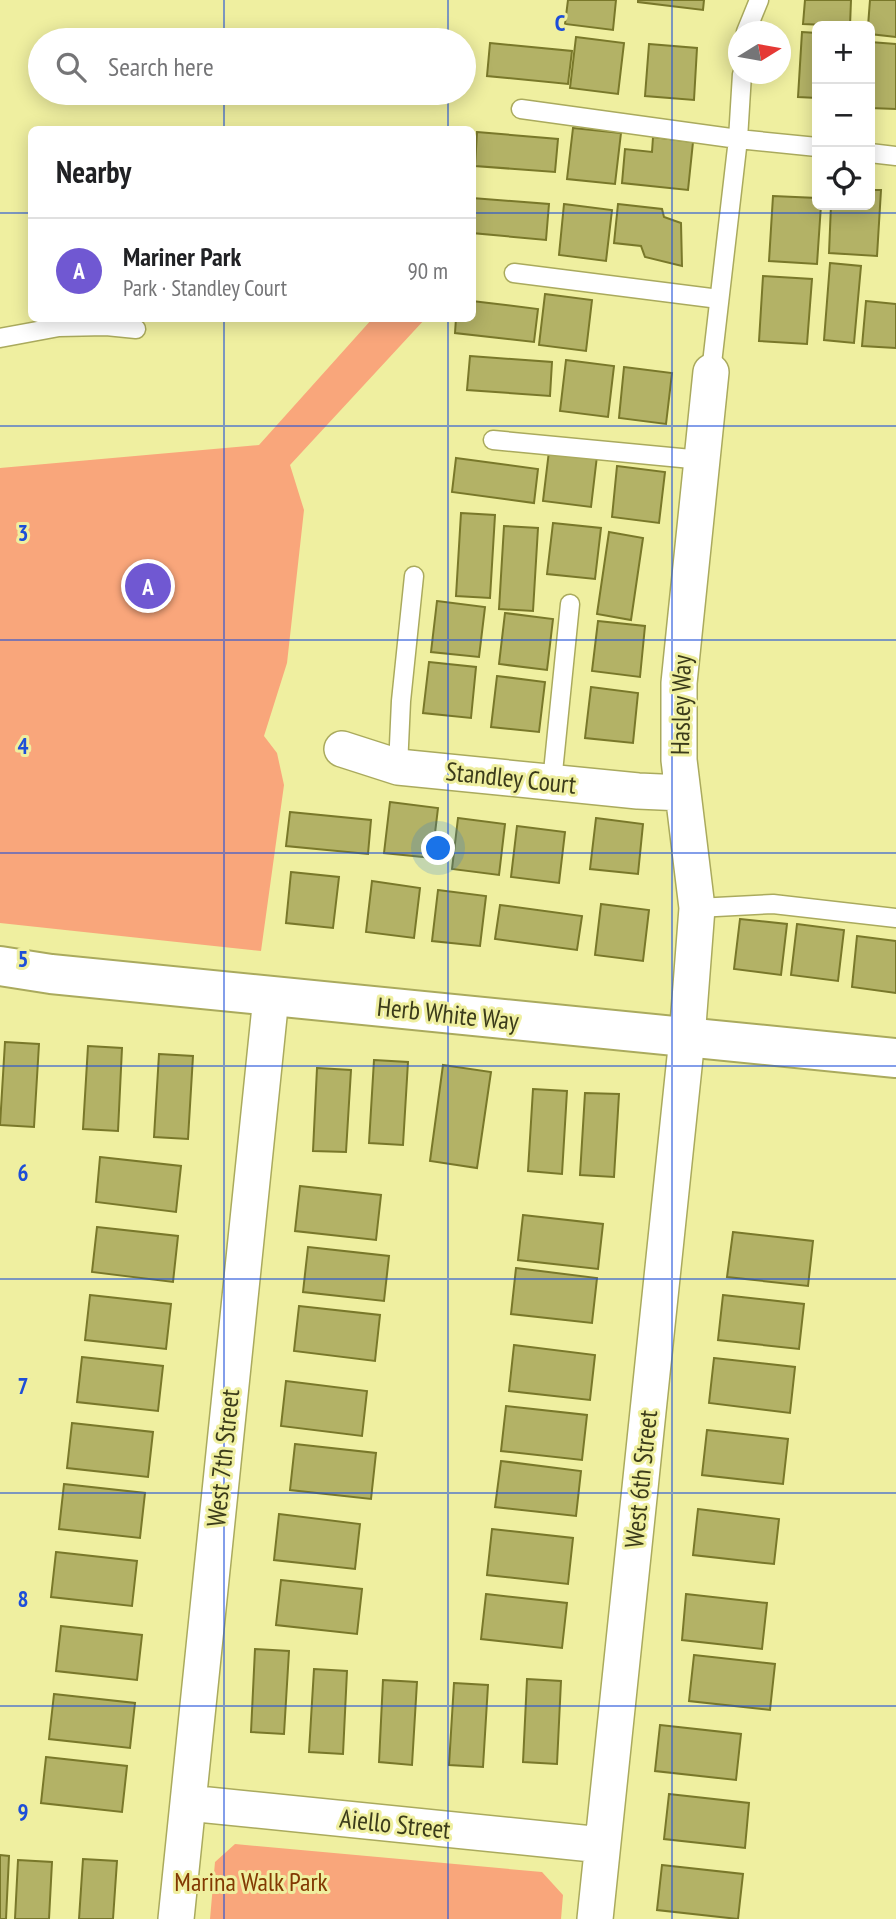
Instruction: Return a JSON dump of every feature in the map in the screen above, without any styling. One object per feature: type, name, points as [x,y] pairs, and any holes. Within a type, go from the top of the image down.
[{"type":"street","name":"Hasley Way","points":[[687,1038],[697,908],[679,760],[679,683],[711,372]]},
{"type":"street","name":"Standley Court","points":[[342,749],[398,766],[638,791],[683,793]]},
{"type":"street","name":"Herb White Way","points":[[0,966],[51,974],[271,997],[896,1058]]},
{"type":"street","name":"West 7th Street","points":[[176,1919],[271,997]]},
{"type":"street","name":"West 6th Street","points":[[595,1919],[687,1038]]},
{"type":"street","name":"Aiello Street","points":[[188,1803],[602,1845]]},
{"type":"lane","points":[[750,21],[759,0]]},
{"type":"lane","points":[[711,372],[738,139],[741,84]]},
{"type":"lane","points":[[521,109],[812,146]]},
{"type":"lane","points":[[875,154],[896,156]]},
{"type":"lane","points":[[514,273],[719,299]]},
{"type":"lane","points":[[0,338],[59,327],[106,326],[136,329]]},
{"type":"lane","points":[[493,440],[702,460]]},
{"type":"lane","points":[[398,766],[401,701],[414,576]]},
{"type":"lane","points":[[552,782],[570,604]]},
{"type":"lane","points":[[697,908],[773,904],[896,918]]},
{"type":"green space","points":[[369,322],[422,322],[290,465],[304,510],[287,663],[264,736],[277,753],[284,785],[261,951],[0,923],[0,468],[259,445]]},
{"type":"green space","name":"Marina Walk Park","points":[[235,1844],[542,1872],[563,1895],[561,1919],[210,1919],[215,1862]]},
{"type":"building","points":[[568,0],[616,0],[613,30],[565,24]]},
{"type":"building","points":[[638,0],[704,0],[703,10]]},
{"type":"building","points":[[805,0],[851,0],[850,21],[812,21],[812,24],[803,24]]},
{"type":"building","points":[[870,0],[896,0],[896,37],[875,35],[875,21],[868,21]]},
{"type":"building","points":[[802,32],[812,33],[812,98],[798,97]]},
{"type":"building","points":[[576,37],[624,43],[618,94],[570,88]]},
{"type":"building","points":[[875,42],[896,44],[896,109],[875,108]]},
{"type":"building","points":[[490,43],[572,51],[568,84],[487,76]]},
{"type":"building","points":[[649,44],[697,48],[694,100],[645,96]]},
{"type":"building","points":[[573,128],[621,133],[615,184],[567,179]]},
{"type":"building","points":[[477,132],[558,139],[555,172],[476,166]]},
{"type":"building","points":[[653,137],[693,142],[688,190],[622,183],[625,149],[652,152]]},
{"type":"building","points":[[875,190],[881,190],[877,256],[829,253],[831,210],[875,210]]},
{"type":"building","points":[[773,196],[812,198],[812,210],[821,210],[817,264],[769,261]]},
{"type":"building","points":[[476,198],[549,204],[546,240],[476,233]]},
{"type":"building","points":[[564,204],[612,210],[606,261],[559,255]]},
{"type":"building","points":[[618,204],[662,209],[664,217],[681,223],[682,266],[645,257],[641,246],[614,243]]},
{"type":"building","points":[[830,263],[861,266],[854,343],[824,340]]},
{"type":"building","points":[[763,276],[812,279],[807,344],[759,341]]},
{"type":"building","points":[[545,294],[592,300],[586,351],[539,345]]},
{"type":"building","points":[[476,301],[538,309],[534,342],[455,333],[456,322],[476,322]]},
{"type":"building","points":[[866,301],[896,304],[896,348],[862,346]]},
{"type":"building","points":[[470,356],[552,362],[550,396],[467,390]]},
{"type":"building","points":[[566,360],[614,366],[608,417],[560,411]]},
{"type":"building","points":[[624,367],[672,373],[666,424],[619,418]]},
{"type":"building","points":[[549,451],[597,456],[591,507],[543,501]]},
{"type":"building","points":[[456,458],[538,469],[534,503],[452,492]]},
{"type":"building","points":[[617,466],[665,472],[659,523],[612,517]]},
{"type":"building","points":[[461,513],[495,515],[490,598],[456,596]]},
{"type":"building","points":[[553,523],[601,528],[595,579],[547,574]]},
{"type":"building","points":[[504,526],[538,528],[533,611],[499,609]]},
{"type":"building","points":[[609,532],[643,538],[631,620],[597,614]]},
{"type":"building","points":[[437,601],[485,607],[479,657],[431,652]]},
{"type":"building","points":[[505,613],[553,619],[547,670],[499,664]]},
{"type":"building","points":[[598,621],[645,626],[640,677],[592,671]]},
{"type":"building","points":[[429,662],[476,667],[471,718],[423,713]]},
{"type":"building","points":[[497,676],[545,682],[539,732],[491,727]]},
{"type":"building","points":[[591,687],[638,693],[633,743],[585,738]]},
{"type":"building","points":[[390,802],[438,808],[432,858],[384,853]]},
{"type":"building","points":[[290,812],[371,820],[368,854],[286,846]]},
{"type":"building","points":[[458,818],[505,824],[499,875],[452,869]]},
{"type":"building","points":[[596,818],[643,824],[638,874],[590,869]]},
{"type":"building","points":[[517,826],[565,832],[559,883],[511,877]]},
{"type":"building","points":[[291,872],[339,877],[333,928],[286,923]]},
{"type":"building","points":[[372,881],[420,888],[414,938],[366,932]]},
{"type":"building","points":[[438,890],[486,896],[480,946],[432,941]]},
{"type":"building","points":[[601,904],[649,910],[643,961],[595,955]]},
{"type":"building","points":[[500,905],[582,916],[577,950],[495,939]]},
{"type":"building","points":[[740,919],[787,924],[781,975],[734,969]]},
{"type":"building","points":[[797,924],[844,930],[838,981],[791,975]]},
{"type":"building","points":[[857,936],[896,941],[896,993],[852,987]]},
{"type":"building","points":[[5,1042],[39,1044],[34,1127],[0,1125]]},
{"type":"building","points":[[88,1046],[122,1048],[118,1131],[83,1129]]},
{"type":"building","points":[[159,1054],[193,1056],[188,1139],[154,1137]]},
{"type":"building","points":[[374,1060],[408,1062],[403,1145],[369,1143]]},
{"type":"building","points":[[443,1065],[491,1072],[477,1168],[430,1161]]},
{"type":"building","points":[[317,1068],[351,1070],[346,1152],[313,1151]]},
{"type":"building","points":[[533,1089],[567,1091],[562,1174],[528,1171]]},
{"type":"building","points":[[585,1093],[619,1094],[614,1177],[580,1175]]},
{"type":"building","points":[[100,1157],[181,1166],[176,1212],[96,1202]]},
{"type":"building","points":[[300,1186],[381,1195],[376,1240],[295,1231]]},
{"type":"building","points":[[523,1215],[603,1224],[598,1269],[518,1260]]},
{"type":"building","points":[[97,1227],[178,1236],[173,1282],[92,1272]]},
{"type":"building","points":[[733,1232],[813,1241],[808,1286],[727,1277]]},
{"type":"building","points":[[308,1247],[389,1256],[384,1301],[303,1292]]},
{"type":"building","points":[[516,1268],[597,1278],[592,1323],[511,1314]]},
{"type":"building","points":[[90,1295],[171,1304],[166,1349],[85,1340]]},
{"type":"building","points":[[723,1295],[804,1304],[799,1349],[718,1340]]},
{"type":"building","points":[[299,1306],[380,1315],[375,1361],[294,1351]]},
{"type":"building","points":[[514,1345],[595,1355],[590,1400],[509,1391]]},
{"type":"building","points":[[82,1357],[163,1366],[158,1411],[77,1402]]},
{"type":"building","points":[[714,1358],[795,1367],[790,1413],[709,1403]]},
{"type":"building","points":[[286,1381],[367,1391],[362,1436],[281,1426]]},
{"type":"building","points":[[506,1406],[587,1415],[582,1460],[501,1451]]},
{"type":"building","points":[[72,1423],[153,1432],[148,1477],[67,1468]]},
{"type":"building","points":[[707,1430],[788,1439],[783,1484],[702,1475]]},
{"type":"building","points":[[295,1444],[376,1453],[371,1499],[290,1490]]},
{"type":"building","points":[[501,1461],[581,1471],[576,1516],[495,1507]]},
{"type":"building","points":[[64,1484],[145,1493],[140,1538],[59,1529]]},
{"type":"building","points":[[698,1509],[779,1519],[774,1564],[693,1555]]},
{"type":"building","points":[[279,1514],[360,1524],[355,1569],[274,1560]]},
{"type":"building","points":[[492,1529],[573,1538],[568,1584],[487,1575]]},
{"type":"building","points":[[56,1552],[137,1561],[132,1606],[51,1597]]},
{"type":"building","points":[[281,1580],[362,1589],[357,1634],[276,1625]]},
{"type":"building","points":[[486,1594],[567,1603],[562,1648],[481,1639]]},
{"type":"building","points":[[686,1594],[767,1603],[762,1649],[682,1640]]},
{"type":"building","points":[[61,1626],[142,1635],[137,1680],[56,1671]]},
{"type":"building","points":[[255,1649],[289,1651],[284,1734],[251,1732]]},
{"type":"building","points":[[694,1655],[775,1664],[770,1710],[689,1701]]},
{"type":"building","points":[[314,1669],[347,1671],[343,1754],[309,1752]]},
{"type":"building","points":[[527,1679],[561,1681],[557,1764],[523,1762]]},
{"type":"building","points":[[383,1680],[417,1682],[412,1765],[379,1762]]},
{"type":"building","points":[[454,1683],[488,1685],[483,1767],[449,1765]]},
{"type":"building","points":[[54,1694],[135,1703],[130,1748],[49,1739]]},
{"type":"building","points":[[660,1725],[741,1734],[736,1780],[655,1771]]},
{"type":"building","points":[[46,1757],[127,1766],[122,1812],[41,1803]]},
{"type":"building","points":[[669,1794],[749,1803],[745,1848],[664,1839]]},
{"type":"building","points":[[0,1855],[9,1856],[6,1919],[0,1919]]},
{"type":"building","points":[[83,1859],[117,1861],[113,1919],[79,1919]]},
{"type":"building","points":[[18,1860],[52,1862],[49,1919],[15,1919]]},
{"type":"building","points":[[662,1865],[743,1874],[738,1919],[657,1910]]},
{"type":"place","name":"Mariner Park","points":[[148,586]]}]
